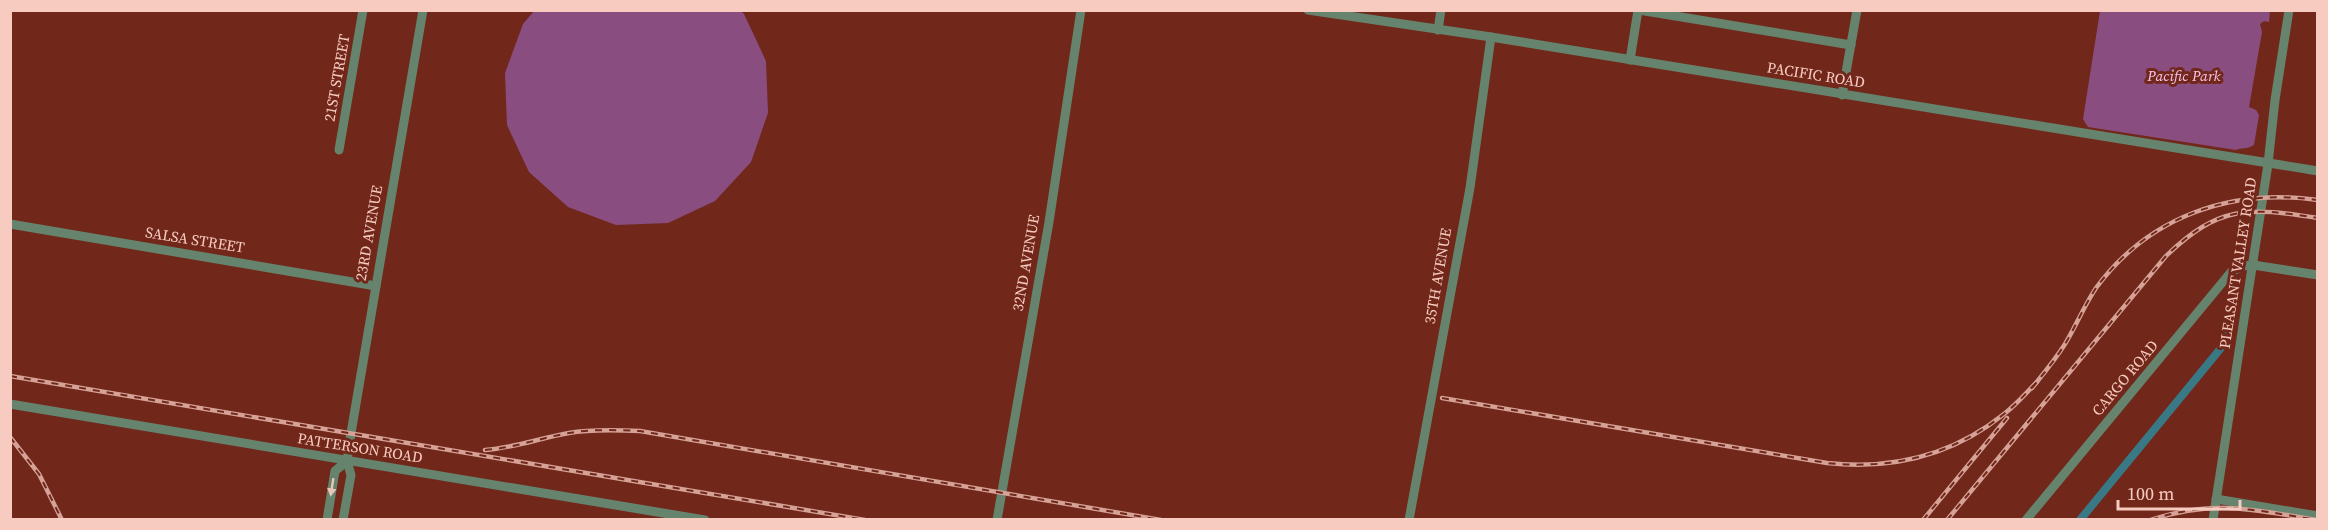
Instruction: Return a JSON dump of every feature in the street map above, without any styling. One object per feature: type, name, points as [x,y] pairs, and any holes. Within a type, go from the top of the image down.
[{"type":"street","name":"21ST STREET","points":[[339,150],[363,10]]},
{"type":"street","name":"23RD AVENUE","points":[[343,519],[351,475],[347,461],[423,10]]},
{"type":"street","name":"32ND AVENUE","points":[[997,519],[1049,222],[1081,10]]},
{"type":"street","name":"PACIFIC ROAD","points":[[1308,10],[1361,14],[1438,30],[2318,171]]},
{"type":"street","points":[[1438,30],[1441,10]]},
{"type":"street","points":[[1630,60],[1638,10],[1851,45]]},
{"type":"street","points":[[1842,95],[1857,10]]},
{"type":"street","name":"PLEASANT VALLEY ROAD","points":[[2213,519],[2253,265],[2289,10]]},
{"type":"street","name":"35TH AVENUE","points":[[1409,519],[1470,188],[1491,37]]},
{"type":"street","name":"SALSA STREET","points":[[10,224],[376,286]]},
{"type":"street","points":[[2253,265],[2318,275]]},
{"type":"street","name":"CARGO ROAD","points":[[2026,519],[2231,272],[2243,266],[2253,265]]},
{"type":"street","name":"PATTERSON ROAD","points":[[10,404],[705,519]]},
{"type":"street","name":"23RD AVENUE","points":[[327,519],[335,471],[347,461]]},
{"type":"street","points":[[2216,499],[2318,516]]},
{"type":"green space","points":[[535,10],[741,11],[766,61],[768,113],[751,162],[715,201],[668,223],[616,225],[568,207],[529,172],[507,125],[505,73],[523,24]]},
{"type":"green space","name":"Pacific Park","points":[[2100,11],[2270,11],[2269,22],[2264,21],[2260,24],[2262,32],[2249,107],[2256,110],[2259,115],[2254,145],[2236,150],[2088,127],[2083,119]]},
{"type":"waterway","points":[[2080,520],[2221,348],[2226,335]]},
{"type":"railway","points":[[2032,388],[2065,344],[2096,288],[2117,263],[2141,242],[2167,225],[2194,212],[2224,204],[2286,197],[2318,200]]},
{"type":"railway","points":[[1947,520],[2166,256],[2185,239],[2202,227],[2236,214],[2272,212],[2318,218]]},
{"type":"railway","points":[[10,376],[865,520]]},
{"type":"railway","points":[[1442,398],[1827,463],[1851,465],[1921,457],[1964,440],[2004,414],[2037,382]]},
{"type":"railway","points":[[1923,520],[2007,418]]},
{"type":"railway","points":[[485,450],[577,432],[640,431],[1161,520]]},
{"type":"railway","points":[[10,437],[39,474],[62,520]]},
{"type":"railway","points":[[2151,520],[2214,508],[2254,510],[2317,520]]}]
